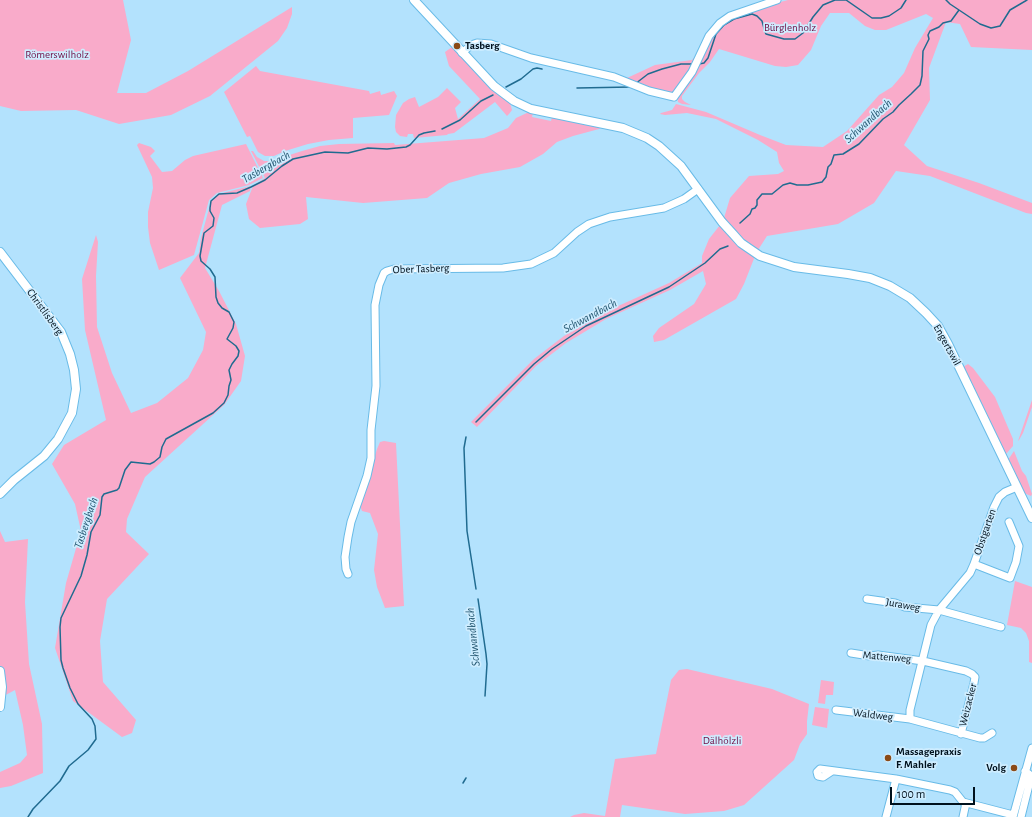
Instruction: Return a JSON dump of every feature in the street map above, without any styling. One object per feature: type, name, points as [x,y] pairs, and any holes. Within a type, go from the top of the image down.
[{"type":"main road","points":[[414,0],[494,86],[505,95],[531,109],[623,128],[647,138],[671,156],[698,189]]},
{"type":"main road","name":"Engertswil","points":[[698,189],[722,222],[741,243],[760,256],[794,267],[870,278],[890,286],[910,298],[926,313],[938,326],[948,344],[1032,518]]},
{"type":"main road","name":"Christlisberg","points":[[0,252],[61,332],[70,354],[76,383],[76,395],[72,413],[58,439],[44,456],[14,480],[0,494]]},
{"type":"main road","points":[[0,671],[2,687],[0,707]]},
{"type":"street","points":[[462,52],[471,45],[477,43],[491,44],[531,58],[614,77],[640,88],[675,99],[694,69],[709,36],[720,23],[730,16],[777,0]]},
{"type":"street","name":"Ober Tasberg","points":[[348,574],[344,557],[351,522],[367,476],[371,458],[371,430],[376,386],[374,313],[379,285],[384,273],[394,269],[503,268],[531,264],[554,254],[583,228],[595,222],[610,217],[664,208],[698,189]]},
{"type":"street","name":"Obstgarten","points":[[923,661],[931,625],[939,610],[962,584],[974,564],[999,497],[1005,492],[1017,487]]},
{"type":"street","name":"Obstgarten","points":[[974,564],[1010,578],[1016,562],[1019,546],[1009,522]]},
{"type":"street","name":"Juraweg","points":[[867,599],[895,603],[905,607],[939,610]]},
{"type":"street","points":[[939,610],[1001,627]]},
{"type":"street","name":"Mattenweg","points":[[851,654],[870,656],[878,655],[923,661]]},
{"type":"street","points":[[910,719],[910,710],[923,661]]},
{"type":"street","name":"Weizacker","points":[[923,661],[966,671],[974,676],[974,683],[961,734]]},
{"type":"street","name":"Waldweg","points":[[836,710],[910,719]]},
{"type":"street","name":"Weizacker","points":[[910,719],[961,734],[981,738],[992,734]]},
{"type":"street","points":[[832,771],[896,779],[950,790],[955,792],[961,800],[966,803],[1013,816],[1032,748]]},
{"type":"street","points":[[1021,817],[1030,781],[1030,775],[1025,772]]},
{"type":"street","points":[[886,817],[896,779]]},
{"type":"street","points":[[963,817],[966,803]]},
{"type":"green space","name":"Römerswilholz","points":[[0,0],[123,0],[131,40],[117,93],[146,93],[188,71],[292,7],[292,14],[287,28],[278,41],[210,96],[171,115],[119,124],[76,110],[21,111],[0,106]]},
{"type":"green space","name":"Bürglenholz","points":[[788,0],[1032,0],[1032,50],[971,47],[960,24],[946,22],[929,68],[930,100],[904,145],[927,166],[979,183],[1032,203],[1032,214],[930,176],[896,171],[874,203],[838,224],[767,236],[758,250],[737,234],[724,218],[730,198],[749,176],[778,174],[784,171],[779,163],[777,152],[758,140],[716,119],[687,113],[660,114],[672,110],[676,104],[706,112],[786,145],[823,147],[847,131],[879,95],[892,87],[904,73],[915,48],[933,18],[926,14],[886,30],[875,30],[865,26],[849,13],[830,13],[821,26],[811,50],[798,65],[786,67],[775,66],[719,49],[682,96],[682,99],[685,102],[691,105],[678,102],[677,89],[667,94],[629,81],[627,78],[655,65],[692,60],[722,24],[733,17]]},
{"type":"green space","points":[[452,47],[493,91],[510,103],[512,110],[507,116],[495,102],[454,133],[414,138],[413,134],[408,134],[407,137],[400,136],[396,132],[395,127],[396,115],[403,103],[409,99],[415,97],[419,107],[438,97],[447,88],[461,102],[455,108],[458,119],[480,99],[449,66],[445,52]]},
{"type":"green space","points":[[256,66],[260,71],[369,91],[370,94],[380,91],[381,95],[394,91],[397,96],[389,115],[353,118],[353,138],[308,144],[274,156],[265,156],[258,152],[250,136],[247,137],[224,92]]},
{"type":"green space","points":[[529,112],[533,113],[532,117],[551,121],[552,117],[603,126],[599,129],[557,142],[543,154],[520,167],[481,174],[449,183],[427,198],[363,203],[306,197],[308,219],[300,224],[260,228],[249,219],[246,204],[253,186],[265,178],[251,151],[253,151],[257,157],[264,161],[271,161],[320,146],[339,144],[394,143],[395,145],[484,138],[508,128],[516,118]]},
{"type":"green space","points":[[139,143],[151,147],[155,151],[150,156],[162,172],[172,171],[185,160],[193,156],[246,144],[263,178],[249,185],[217,193],[209,200],[194,255],[159,270],[150,243],[148,227],[148,212],[153,188],[152,177],[137,145]]},
{"type":"green space","points":[[251,186],[250,191],[222,205],[205,268],[236,324],[245,356],[241,381],[224,405],[145,477],[127,519],[126,532],[149,554],[107,599],[100,641],[103,682],[136,720],[132,733],[122,737],[73,701],[55,648],[66,583],[81,531],[75,504],[52,464],[64,445],[106,420],[85,330],[82,279],[96,235],[98,242],[96,276],[97,327],[112,373],[131,413],[157,403],[188,378],[203,350],[206,332],[180,278],[199,253],[201,238],[211,201],[218,194]]},
{"type":"green space","points":[[720,225],[755,256],[744,284],[736,299],[664,340],[654,342],[653,336],[659,328],[694,304],[706,284],[703,271],[670,290],[606,319],[566,343],[536,366],[477,427],[471,422],[534,359],[564,336],[605,312],[669,283],[702,263],[702,256],[709,239]]},
{"type":"green space","points":[[968,364],[973,368],[995,397],[1013,439],[1013,446],[1006,454],[1004,454],[963,367]]},
{"type":"green space","points":[[1032,400],[1032,407],[1023,433],[1018,441]]},
{"type":"green space","points":[[384,441],[396,443],[404,606],[385,608],[377,587],[374,570],[378,534],[370,513],[362,511],[360,505],[377,449],[380,442]]},
{"type":"green space","points":[[1014,451],[1022,471],[1026,476],[1032,494],[1031,496],[1024,493],[1008,460]]},
{"type":"green space","points":[[0,531],[5,542],[28,539],[25,602],[29,664],[42,724],[43,773],[11,786],[0,788],[0,772],[20,763],[27,755],[23,725],[15,690],[0,698]]},
{"type":"green space","points":[[1015,581],[1032,587],[1032,663],[1029,662],[1029,641],[1026,633],[1021,628],[1007,625]]},
{"type":"green space","name":"Dälhölzli","points":[[687,669],[772,689],[809,704],[807,734],[800,744],[794,760],[744,805],[724,811],[685,814],[622,805],[620,817],[570,817],[584,813],[605,816],[615,759],[656,754],[671,680],[679,670]]},
{"type":"green space","points":[[821,680],[834,682],[833,695],[826,695],[825,704],[818,703]]},
{"type":"green space","points":[[815,707],[829,709],[827,728],[812,725]]},
{"type":"waterway","name":"Tasbergbach","points":[[699,64],[704,63],[708,58],[716,34],[724,25],[734,19],[752,14],[757,16],[762,21],[766,34],[784,39],[795,39],[803,33],[823,5],[835,0],[846,0],[872,18],[889,16],[901,8],[906,0]]},
{"type":"waterway","name":"Tasbergbach","points":[[946,0],[980,24],[991,28],[1000,26],[1010,10],[1027,0]]},
{"type":"waterway","name":"Schwandbach","points":[[740,223],[750,214],[752,209],[755,208],[757,205],[757,200],[762,194],[772,194],[783,185],[790,183],[797,185],[808,185],[822,182],[826,177],[828,167],[831,164],[834,155],[843,154],[859,144],[883,119],[893,112],[920,85],[922,76],[923,51],[929,39],[928,35],[930,31],[939,27],[943,23],[951,21],[959,10]]},
{"type":"waterway","name":"Tasbergbach","points":[[635,84],[648,74],[662,69],[681,64],[693,64]]},
{"type":"waterway","points":[[506,87],[521,79],[533,69],[542,69]]},
{"type":"waterway","name":"Tasbergbach","points":[[577,88],[631,87]]},
{"type":"waterway","name":"Tasbergbach","points":[[442,129],[460,120],[481,101],[493,95]]},
{"type":"waterway","name":"Tasbergbach","points":[[28,817],[33,809],[60,781],[69,766],[88,750],[96,739],[95,726],[92,719],[78,704],[70,688],[63,668],[61,660],[60,627],[61,618],[81,576],[91,532],[100,515],[102,497],[104,494],[119,488],[125,470],[131,462],[150,464],[154,462],[160,457],[162,447],[166,439],[213,413],[224,403],[228,395],[231,380],[229,370],[238,356],[239,351],[236,346],[227,339],[233,328],[234,322],[229,312],[222,308],[218,303],[216,297],[215,277],[210,269],[201,261],[200,256],[204,233],[213,226],[214,218],[210,211],[211,201],[219,194],[237,193],[265,180],[293,159],[325,152],[348,153],[368,148],[387,149],[406,147],[410,145],[419,135],[435,131]]},
{"type":"waterway","name":"Schwandbach","points":[[476,422],[534,364],[552,349],[586,326],[669,287],[705,263],[720,249],[728,246]]},
{"type":"waterway","name":"Schwandbach","points":[[466,437],[464,448],[467,531],[476,589]]},
{"type":"waterway","name":"Schwandbach","points":[[478,599],[487,664],[485,696]]},
{"type":"waterway","name":"Schwandbach","points":[[463,783],[466,778]]},
{"type":"place","name":"Tasberg","points":[[457,46]]},
{"type":"place","name":"Massagepraxis F. Mahler","points":[[888,758]]},
{"type":"place","name":"Volg","points":[[1014,768]]}]
